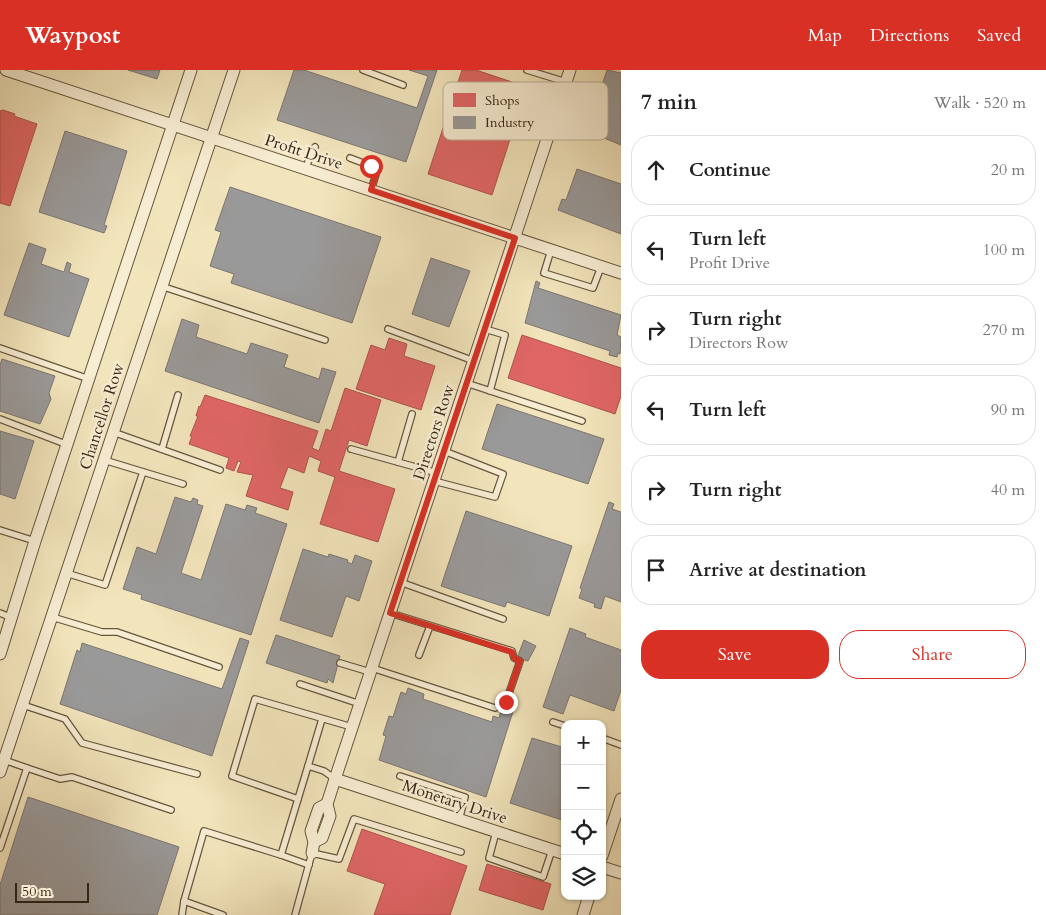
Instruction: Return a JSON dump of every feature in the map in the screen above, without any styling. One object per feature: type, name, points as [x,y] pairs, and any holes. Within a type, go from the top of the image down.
[{"type":"street","name":"Profit Drive","points":[[6,70],[621,273]]},
{"type":"street","name":"Chancellor Row","points":[[0,654],[34,541],[90,379],[191,70]]},
{"type":"street","name":"Chancellor Row","points":[[0,772],[24,705],[66,573],[234,70]]},
{"type":"street","name":"Directors Row","points":[[566,82],[570,70]]},
{"type":"street","name":"Directors Row","points":[[313,848],[322,838],[330,816],[327,804],[335,779],[547,140]]},
{"type":"street","name":"Monetary Drive","points":[[335,779],[561,853]]},
{"type":"street","points":[[603,855],[617,827],[620,803]]},
{"type":"street","points":[[606,868],[621,873]]},
{"type":"street","points":[[583,915],[588,900]]},
{"type":"lane","points":[[363,70],[403,84]]},
{"type":"lane","points":[[527,70],[566,82]]},
{"type":"lane","points":[[306,168],[312,150],[316,147]]},
{"type":"lane","points":[[350,158],[371,166],[376,174],[371,190]]},
{"type":"lane","points":[[551,250],[544,273],[593,288],[602,267]]},
{"type":"lane","points":[[161,286],[325,340]]},
{"type":"lane","points":[[388,328],[474,361]]},
{"type":"lane","points":[[485,329],[504,335],[490,391]]},
{"type":"lane","points":[[0,348],[90,379]]},
{"type":"lane","points":[[466,383],[582,421]]},
{"type":"lane","points":[[162,449],[178,395]]},
{"type":"lane","points":[[398,462],[412,414]]},
{"type":"lane","points":[[0,419],[68,445]]},
{"type":"lane","points":[[113,432],[220,470]]},
{"type":"lane","points":[[351,449],[398,462],[435,477],[495,497],[503,474],[444,451]]},
{"type":"lane","points":[[104,460],[183,484]]},
{"type":"lane","points":[[66,573],[104,585],[143,472]]},
{"type":"lane","points":[[0,530],[34,541]]},
{"type":"lane","points":[[400,582],[504,619]]},
{"type":"lane","points":[[0,613],[12,618]]},
{"type":"lane","points":[[340,663],[371,670],[495,708],[506,702],[520,661],[514,658],[512,652],[390,613]]},
{"type":"lane","points":[[52,617],[102,632],[116,632],[219,667]]},
{"type":"lane","points":[[419,655],[430,626]]},
{"type":"lane","points":[[300,684],[360,704]]},
{"type":"lane","points":[[298,799],[232,776],[255,699],[352,727]]},
{"type":"lane","points":[[24,705],[64,719],[82,743],[196,774]]},
{"type":"lane","points":[[281,855],[322,719]]},
{"type":"lane","points":[[553,722],[561,725]]},
{"type":"lane","points":[[606,739],[621,745]]},
{"type":"lane","points":[[4,760],[60,779],[72,778],[171,810]]},
{"type":"lane","points":[[308,766],[324,771],[335,779]]},
{"type":"lane","points":[[0,848],[28,768]]},
{"type":"lane","points":[[400,776],[465,797],[459,820]]},
{"type":"lane","points":[[295,915],[313,848],[339,859],[354,819],[461,852]]},
{"type":"lane","points":[[182,915],[184,901],[204,831],[309,865]]},
{"type":"lane","points":[[496,832],[489,858],[543,878],[552,850]]},
{"type":"lane","points":[[184,901],[223,915]]},
{"type":"building: Shops","points":[[462,70],[476,70],[512,82],[458,82]]},
{"type":"building: Shops","points":[[3,110],[37,124],[10,206],[0,203],[0,111]]},
{"type":"building: Shops","points":[[443,128],[443,140],[510,140],[492,195],[428,174]]},
{"type":"building: Shops","points":[[522,335],[621,368],[621,396],[615,414],[508,378]]},
{"type":"building: Shops","points":[[389,338],[407,344],[404,356],[435,366],[421,410],[356,389],[371,345],[385,350]]},
{"type":"building: Shops","points":[[345,388],[381,400],[367,446],[349,440],[339,471],[395,489],[378,542],[320,524],[335,477],[318,471],[321,461],[309,456],[304,473],[288,467],[280,488],[293,492],[288,510],[246,496],[253,475],[237,472],[241,462],[238,461],[234,471],[226,468],[229,458],[189,444],[198,416],[196,416],[199,406],[205,395],[318,431],[312,448],[319,451],[326,429],[331,431]]},
{"type":"building: Shops","points":[[362,829],[467,866],[450,915],[374,915],[385,884],[347,871]]},
{"type":"building: Shops","points":[[487,864],[551,884],[543,910],[479,890]]},
{"type":"building: Industry","points":[[128,70],[160,70],[157,79]]},
{"type":"building: Industry","points":[[294,70],[304,70],[417,108],[428,76],[409,70],[437,70],[406,162],[277,120]]},
{"type":"building: Industry","points":[[607,70],[621,73],[621,145],[608,140],[608,82],[603,82]]},
{"type":"building: Industry","points":[[65,131],[127,151],[104,225],[107,226],[104,233],[39,212]]},
{"type":"building: Industry","points":[[577,169],[621,184],[621,234],[558,210],[562,199],[566,200]]},
{"type":"building: Industry","points":[[230,187],[381,237],[352,323],[231,283],[234,274],[210,266],[221,232],[215,230]]},
{"type":"building: Industry","points":[[29,243],[46,249],[41,264],[64,272],[67,262],[71,264],[69,272],[89,279],[69,337],[4,315]]},
{"type":"building: Industry","points":[[431,258],[470,271],[449,327],[412,314]]},
{"type":"building: Industry","points":[[536,281],[540,283],[538,288],[621,315],[617,335],[621,337],[620,354],[618,353],[617,357],[609,355],[610,351],[525,323]]},
{"type":"building: Industry","points":[[182,319],[199,325],[196,337],[247,354],[251,343],[288,355],[284,367],[319,379],[322,368],[336,372],[319,423],[165,371]]},
{"type":"building: Industry","points":[[2,359],[55,376],[49,393],[51,399],[40,424],[0,411],[0,365]]},
{"type":"building: Industry","points":[[497,404],[604,439],[588,484],[482,449]]},
{"type":"building: Industry","points":[[0,431],[34,441],[15,499],[0,494]]},
{"type":"building: Industry","points":[[175,497],[191,502],[193,498],[198,500],[197,504],[203,506],[181,573],[201,580],[226,504],[245,510],[247,505],[257,508],[255,513],[287,524],[251,635],[141,599],[142,595],[123,589],[137,547],[156,554]]},
{"type":"building: Industry","points":[[609,502],[614,504],[612,509],[621,512],[621,602],[605,596],[601,609],[594,607],[595,604],[579,598],[582,589],[580,588]]},
{"type":"building: Industry","points":[[466,511],[572,546],[549,616],[507,602],[505,607],[441,586]]},
{"type":"building: Industry","points":[[303,549],[328,557],[329,554],[348,560],[347,562],[352,564],[355,555],[372,561],[359,601],[346,596],[332,637],[280,620]]},
{"type":"building: Industry","points":[[570,628],[586,634],[585,637],[621,650],[621,690],[614,711],[570,695],[563,714],[543,707]]},
{"type":"building: Industry","points":[[276,635],[340,656],[333,683],[328,679],[327,683],[266,663]]},
{"type":"building: Industry","points":[[240,638],[249,641],[212,756],[60,704],[77,650],[80,652],[82,643],[222,689]]},
{"type":"building: Industry","points":[[524,640],[536,646],[528,661],[517,658]]},
{"type":"building: Industry","points":[[408,688],[424,694],[423,699],[492,722],[493,716],[499,718],[501,711],[504,713],[510,700],[516,702],[486,797],[379,760],[386,736],[383,735],[389,716],[393,717],[401,692],[406,694]]},
{"type":"building: Industry","points":[[532,738],[561,747],[561,820],[510,803]]},
{"type":"building: Industry","points":[[28,797],[179,847],[157,915],[0,915],[0,885]]},
{"type":"route","points":[[371,166],[376,174],[371,190],[515,238],[390,613],[512,652],[514,658],[520,661],[506,702]]}]
